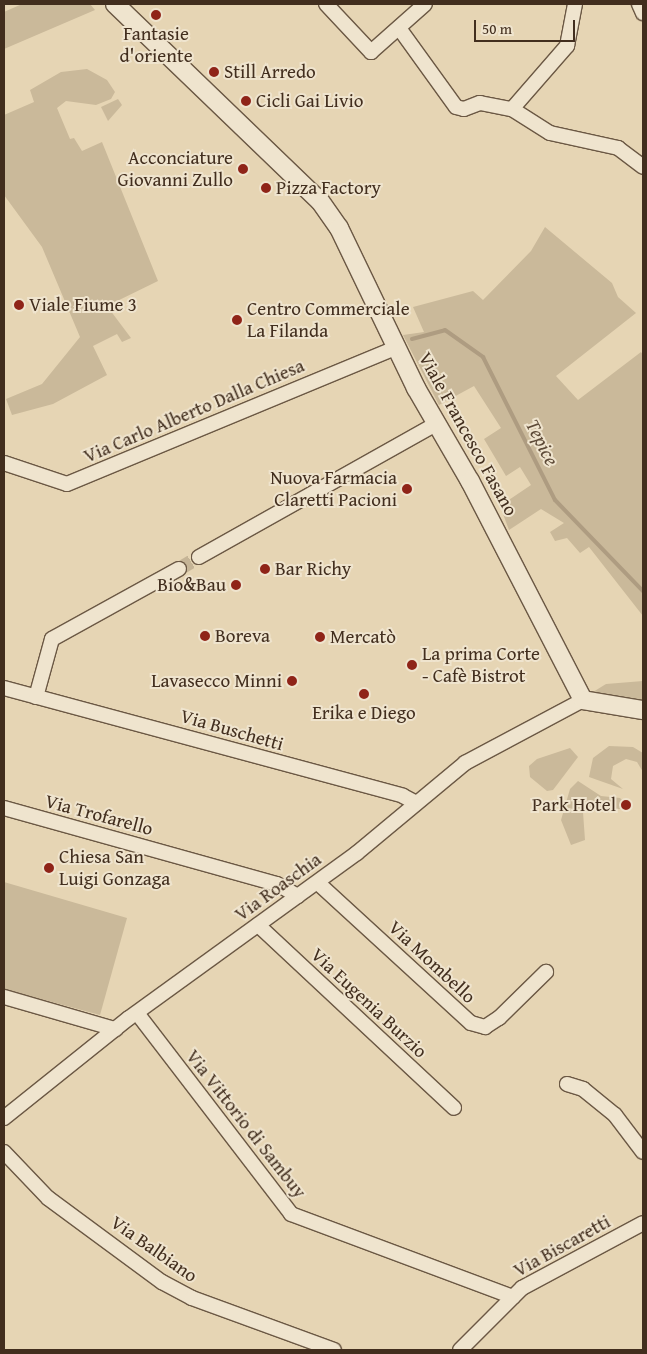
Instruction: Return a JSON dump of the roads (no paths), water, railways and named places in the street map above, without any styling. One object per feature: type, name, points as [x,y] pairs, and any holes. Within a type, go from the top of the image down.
[{"type":"street","name":"Viale Francesco Fasano","points":[[115,4],[320,201],[339,228],[398,347],[583,700]]},
{"type":"street","points":[[326,4],[371,52],[425,4]]},
{"type":"street","points":[[512,109],[567,46],[575,4]]},
{"type":"street","points":[[639,4],[643,12]]},
{"type":"street","points":[[400,28],[456,107],[464,109],[480,103],[512,109],[550,133],[618,148],[643,167]]},
{"type":"street","name":"Via Carlo Alberto Dalla Chiesa","points":[[4,462],[58,484],[76,481],[398,347]]},
{"type":"street","points":[[199,557],[438,423]]},
{"type":"street","points":[[36,697],[52,639],[179,569]]},
{"type":"street","name":"Via Buschetti","points":[[4,688],[403,796],[416,803]]},
{"type":"street","points":[[583,700],[643,710]]},
{"type":"street","name":"Via Roaschia","points":[[4,1118],[115,1029],[318,883],[416,803],[500,741],[583,700]]},
{"type":"street","name":"Via Trofarello","points":[[4,808],[272,882],[298,896]]},
{"type":"street","name":"Via Mombello","points":[[318,883],[471,1024],[485,1026],[499,1018],[546,972]]},
{"type":"street","name":"Via Eugenia Burzio","points":[[258,925],[454,1108]]},
{"type":"street","points":[[4,997],[115,1029]]},
{"type":"street","name":"Via Vittorio di Sambuy","points":[[137,1013],[292,1214],[512,1297]]},
{"type":"street","points":[[567,1084],[583,1089],[615,1115],[643,1152]]},
{"type":"street","name":"Via Balbiano","points":[[4,1152],[48,1198],[162,1282],[192,1298],[334,1350]]},
{"type":"street","name":"Via Biscaretti","points":[[462,1350],[512,1297],[537,1278],[643,1223]]},
{"type":"waterway","name":"Tepice","points":[[412,339],[445,330],[483,357],[555,500],[643,591]]},
{"type":"tunnel","points":[[179,569],[199,557]]},
{"type":"place","name":"Fantasie d'oriente","points":[[156,15]]},
{"type":"place","name":"Still Arredo","points":[[214,72]]},
{"type":"place","name":"Cicli Gai Livio","points":[[246,101]]},
{"type":"place","name":"Acconciature Giovanni Zullo","points":[[243,169]]},
{"type":"place","name":"Pizza Factory","points":[[266,188]]},
{"type":"place","name":"Viale Fiume 3","points":[[19,305]]},
{"type":"place","name":"Centro Commerciale La Filanda","points":[[237,320]]},
{"type":"place","name":"Nuova Farmacia Claretti Pacioni","points":[[407,489]]},
{"type":"place","name":"Bar Richy","points":[[265,569]]},
{"type":"place","name":"Bio&Bau","points":[[236,585]]},
{"type":"place","name":"Boreva","points":[[205,636]]},
{"type":"place","name":"Mercatò","points":[[320,637]]},
{"type":"place","name":"La prima Corte - Cafè Bistrot","points":[[412,665]]},
{"type":"place","name":"Lavasecco Minni","points":[[292,681]]},
{"type":"place","name":"Erika e Diego","points":[[364,694]]},
{"type":"place","name":"Park Hotel","points":[[626,805]]},
{"type":"place","name":"Chiesa San Luigi Gonzaga","points":[[49,868]]}]
